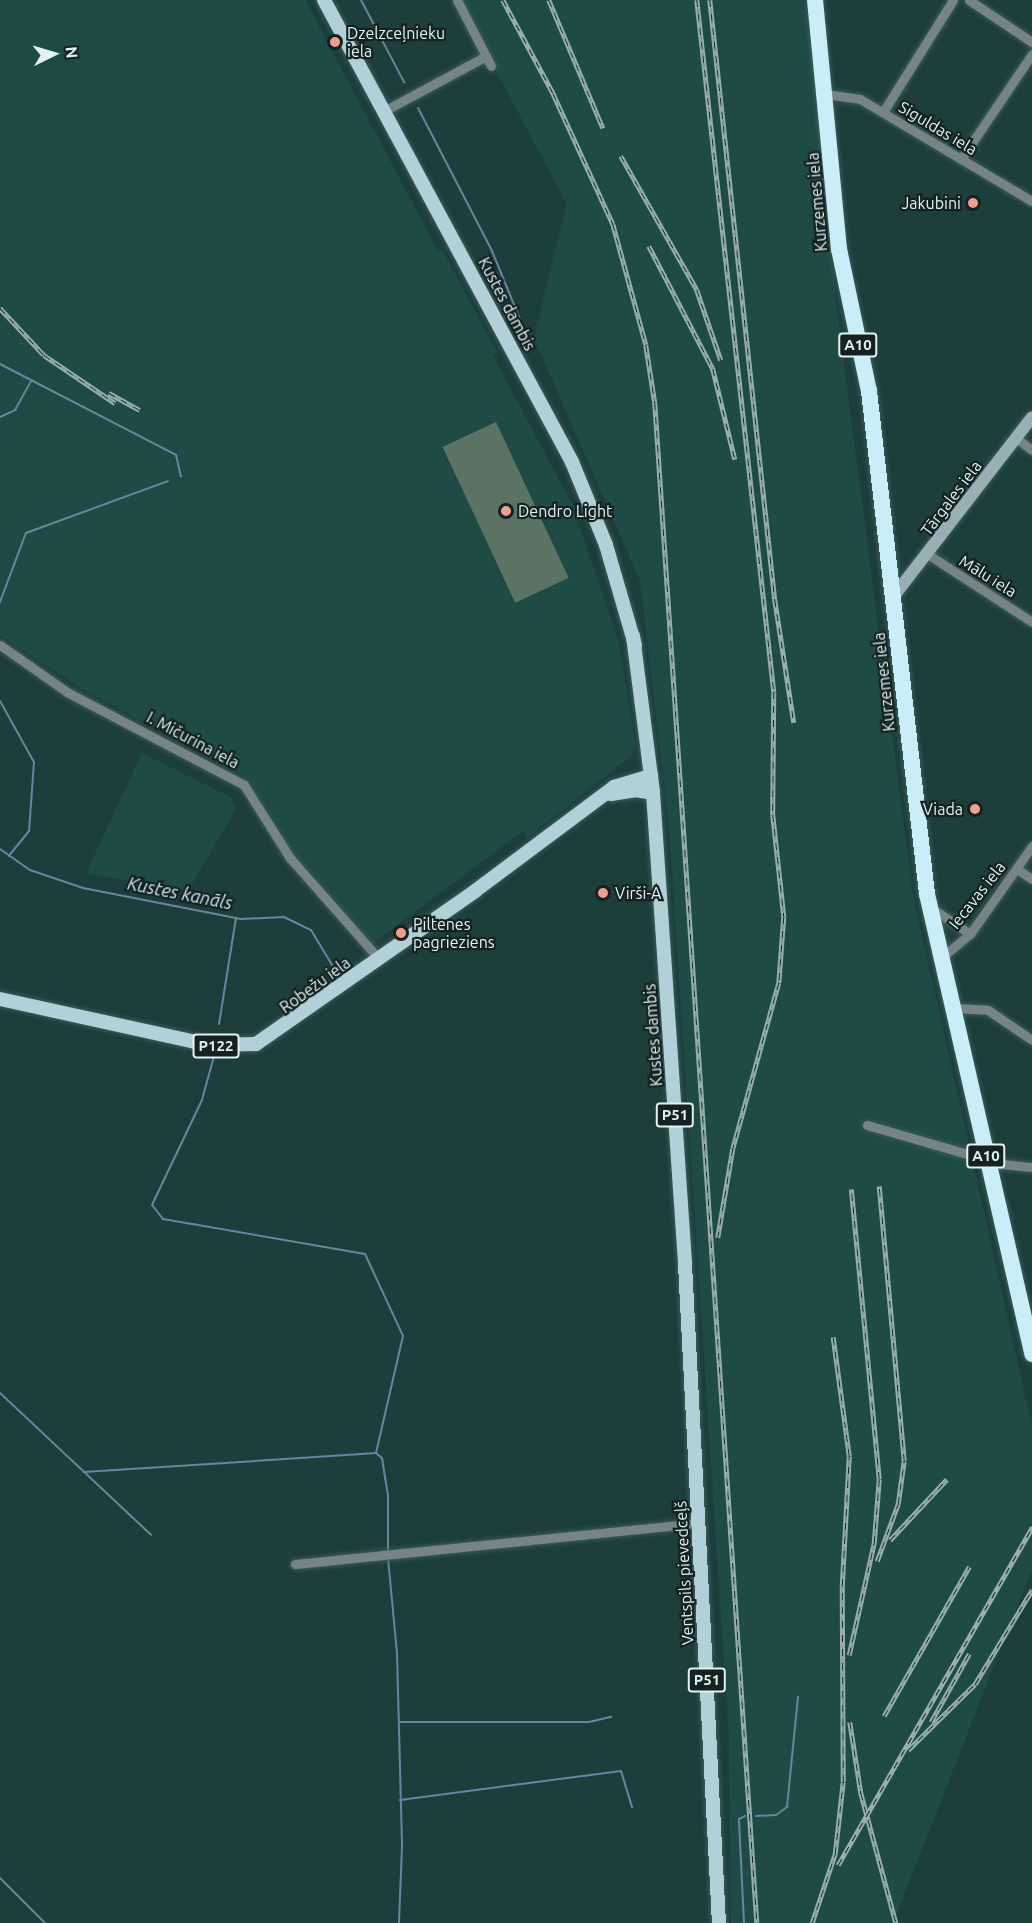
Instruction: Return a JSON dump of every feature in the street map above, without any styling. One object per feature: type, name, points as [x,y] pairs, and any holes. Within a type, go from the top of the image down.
[{"type":"highway","name":"Kurzemes iela","points":[[815,0],[839,249],[869,391],[930,907],[1032,1350]]},
{"type":"main road","name":"Kustes dambis","points":[[324,0],[572,462],[606,544],[633,636],[646,766],[651,776],[694,1437]]},
{"type":"main road","name":"Robežu iela","points":[[0,999],[238,1048],[273,1035],[623,782],[651,776]]},
{"type":"main road","name":"Robežu iela","points":[[603,797],[627,790],[652,793]]},
{"type":"main road","name":"Ventspils pievedceļš","points":[[694,1437],[719,1923]]},
{"type":"street","points":[[457,0],[491,66]]},
{"type":"street","points":[[883,112],[953,0]]},
{"type":"street","points":[[969,0],[1032,42]]},
{"type":"street","points":[[961,159],[1032,54]]},
{"type":"street","points":[[384,111],[486,56]]},
{"type":"street","name":"Siguldas iela","points":[[825,94],[846,94],[883,112],[1032,201]]},
{"type":"street","name":"Tārgales iela","points":[[893,597],[929,555],[1032,417]]},
{"type":"street","points":[[1016,438],[1032,450]]},
{"type":"street","name":"Mālu iela","points":[[929,555],[1032,622]]},
{"type":"street","name":"I. Mičurina iela","points":[[0,645],[67,692],[244,785],[290,858],[379,959]]},
{"type":"street","name":"Iecavas iela","points":[[941,958],[970,933],[1032,846]]},
{"type":"street","points":[[1017,869],[1032,879]]},
{"type":"street","points":[[930,907],[970,933]]},
{"type":"street","points":[[954,1008],[988,1010],[1032,1040]]},
{"type":"street","points":[[867,1125],[986,1156],[1002,1164],[1032,1167]]},
{"type":"street","points":[[295,1564],[698,1523]]},
{"type":"shaded area","points":[[0,0],[305,0],[438,251],[442,249],[497,352],[493,356],[571,502],[619,643],[636,748],[629,758],[527,838],[523,831],[372,944],[294,854],[248,778],[80,688],[0,635]]},
{"type":"shaded area","points":[[458,0],[807,0],[837,310],[913,895],[1032,1426],[1032,1569],[893,1923],[731,1923],[729,1738],[669,826],[640,581],[534,338],[567,204]]},
{"type":"shaded area","points":[[142,753],[230,797],[237,808],[188,891],[86,873]]},
{"type":"building","name":"Dendro Light","points":[[496,422],[569,578],[515,603],[443,447]]},
{"type":"waterway","points":[[361,0],[404,82]]},
{"type":"waterway","points":[[418,108],[492,251],[522,324]]},
{"type":"waterway","points":[[0,364],[176,455],[181,476]]},
{"type":"waterway","points":[[0,417],[15,410],[31,381]]},
{"type":"waterway","points":[[0,602],[26,533],[168,481]]},
{"type":"waterway","points":[[0,701],[34,762],[29,831],[9,856]]},
{"type":"waterway","name":"Kustes kanāls","points":[[0,849],[30,870],[83,888],[241,919],[284,917],[311,930],[338,975]]},
{"type":"waterway","points":[[219,1024],[236,918]]},
{"type":"waterway","points":[[216,1049],[202,1100],[152,1205],[163,1219],[365,1254],[403,1336],[376,1453]]},
{"type":"waterway","points":[[0,1393],[151,1535]]},
{"type":"waterway","points":[[84,1472],[376,1453],[382,1458],[388,1495],[388,1551]]},
{"type":"waterway","points":[[388,1558],[397,1653],[402,1847],[399,1923]]},
{"type":"waterway","points":[[756,1816],[776,1815],[787,1807],[798,1697]]},
{"type":"waterway","points":[[399,1722],[589,1722],[611,1717]]},
{"type":"waterway","points":[[400,1800],[621,1771],[632,1807]]},
{"type":"waterway","points":[[744,1923],[739,1819],[745,1816]]},
{"type":"waterway","points":[[0,1878],[45,1923]]},
{"type":"railway","points":[[503,0],[553,93],[613,224],[646,345],[655,403],[757,1923]]},
{"type":"railway","points":[[549,0],[603,128]]},
{"type":"railway","points":[[697,0],[774,692],[773,815],[784,917],[779,983],[733,1149],[718,1238]]},
{"type":"railway","points":[[710,0],[775,600],[794,723]]},
{"type":"railway","points":[[621,156],[697,290],[721,360]]},
{"type":"railway","points":[[649,246],[713,369],[735,459]]},
{"type":"railway","points":[[0,308],[44,355],[115,403]]},
{"type":"railway","points":[[109,393],[140,410]]},
{"type":"railway","points":[[877,1561],[898,1504],[904,1461],[879,1186]]},
{"type":"railway","points":[[849,1655],[874,1543],[879,1479],[851,1189]]},
{"type":"railway","points":[[812,1923],[835,1854],[843,1782],[842,1586],[849,1456],[833,1337]]},
{"type":"railway","points":[[890,1540],[947,1479]]},
{"type":"railway","points":[[838,1865],[1032,1527]]},
{"type":"railway","points":[[884,1716],[969,1567]]},
{"type":"railway","points":[[908,1750],[975,1684],[1032,1590]]},
{"type":"railway","points":[[931,1722],[969,1654]]},
{"type":"railway","points":[[850,1722],[861,1793],[896,1923]]},
{"type":"place","name":"Dzelzceļnieku iela","points":[[335,42]]},
{"type":"place","name":"Jakubini","points":[[973,203]]},
{"type":"place","name":"Dendro Light","points":[[506,511]]},
{"type":"place","name":"Viada","points":[[975,809]]},
{"type":"place","name":"Virši-A","points":[[603,893]]},
{"type":"place","name":"Piltenes pagrieziens","points":[[401,933]]}]
